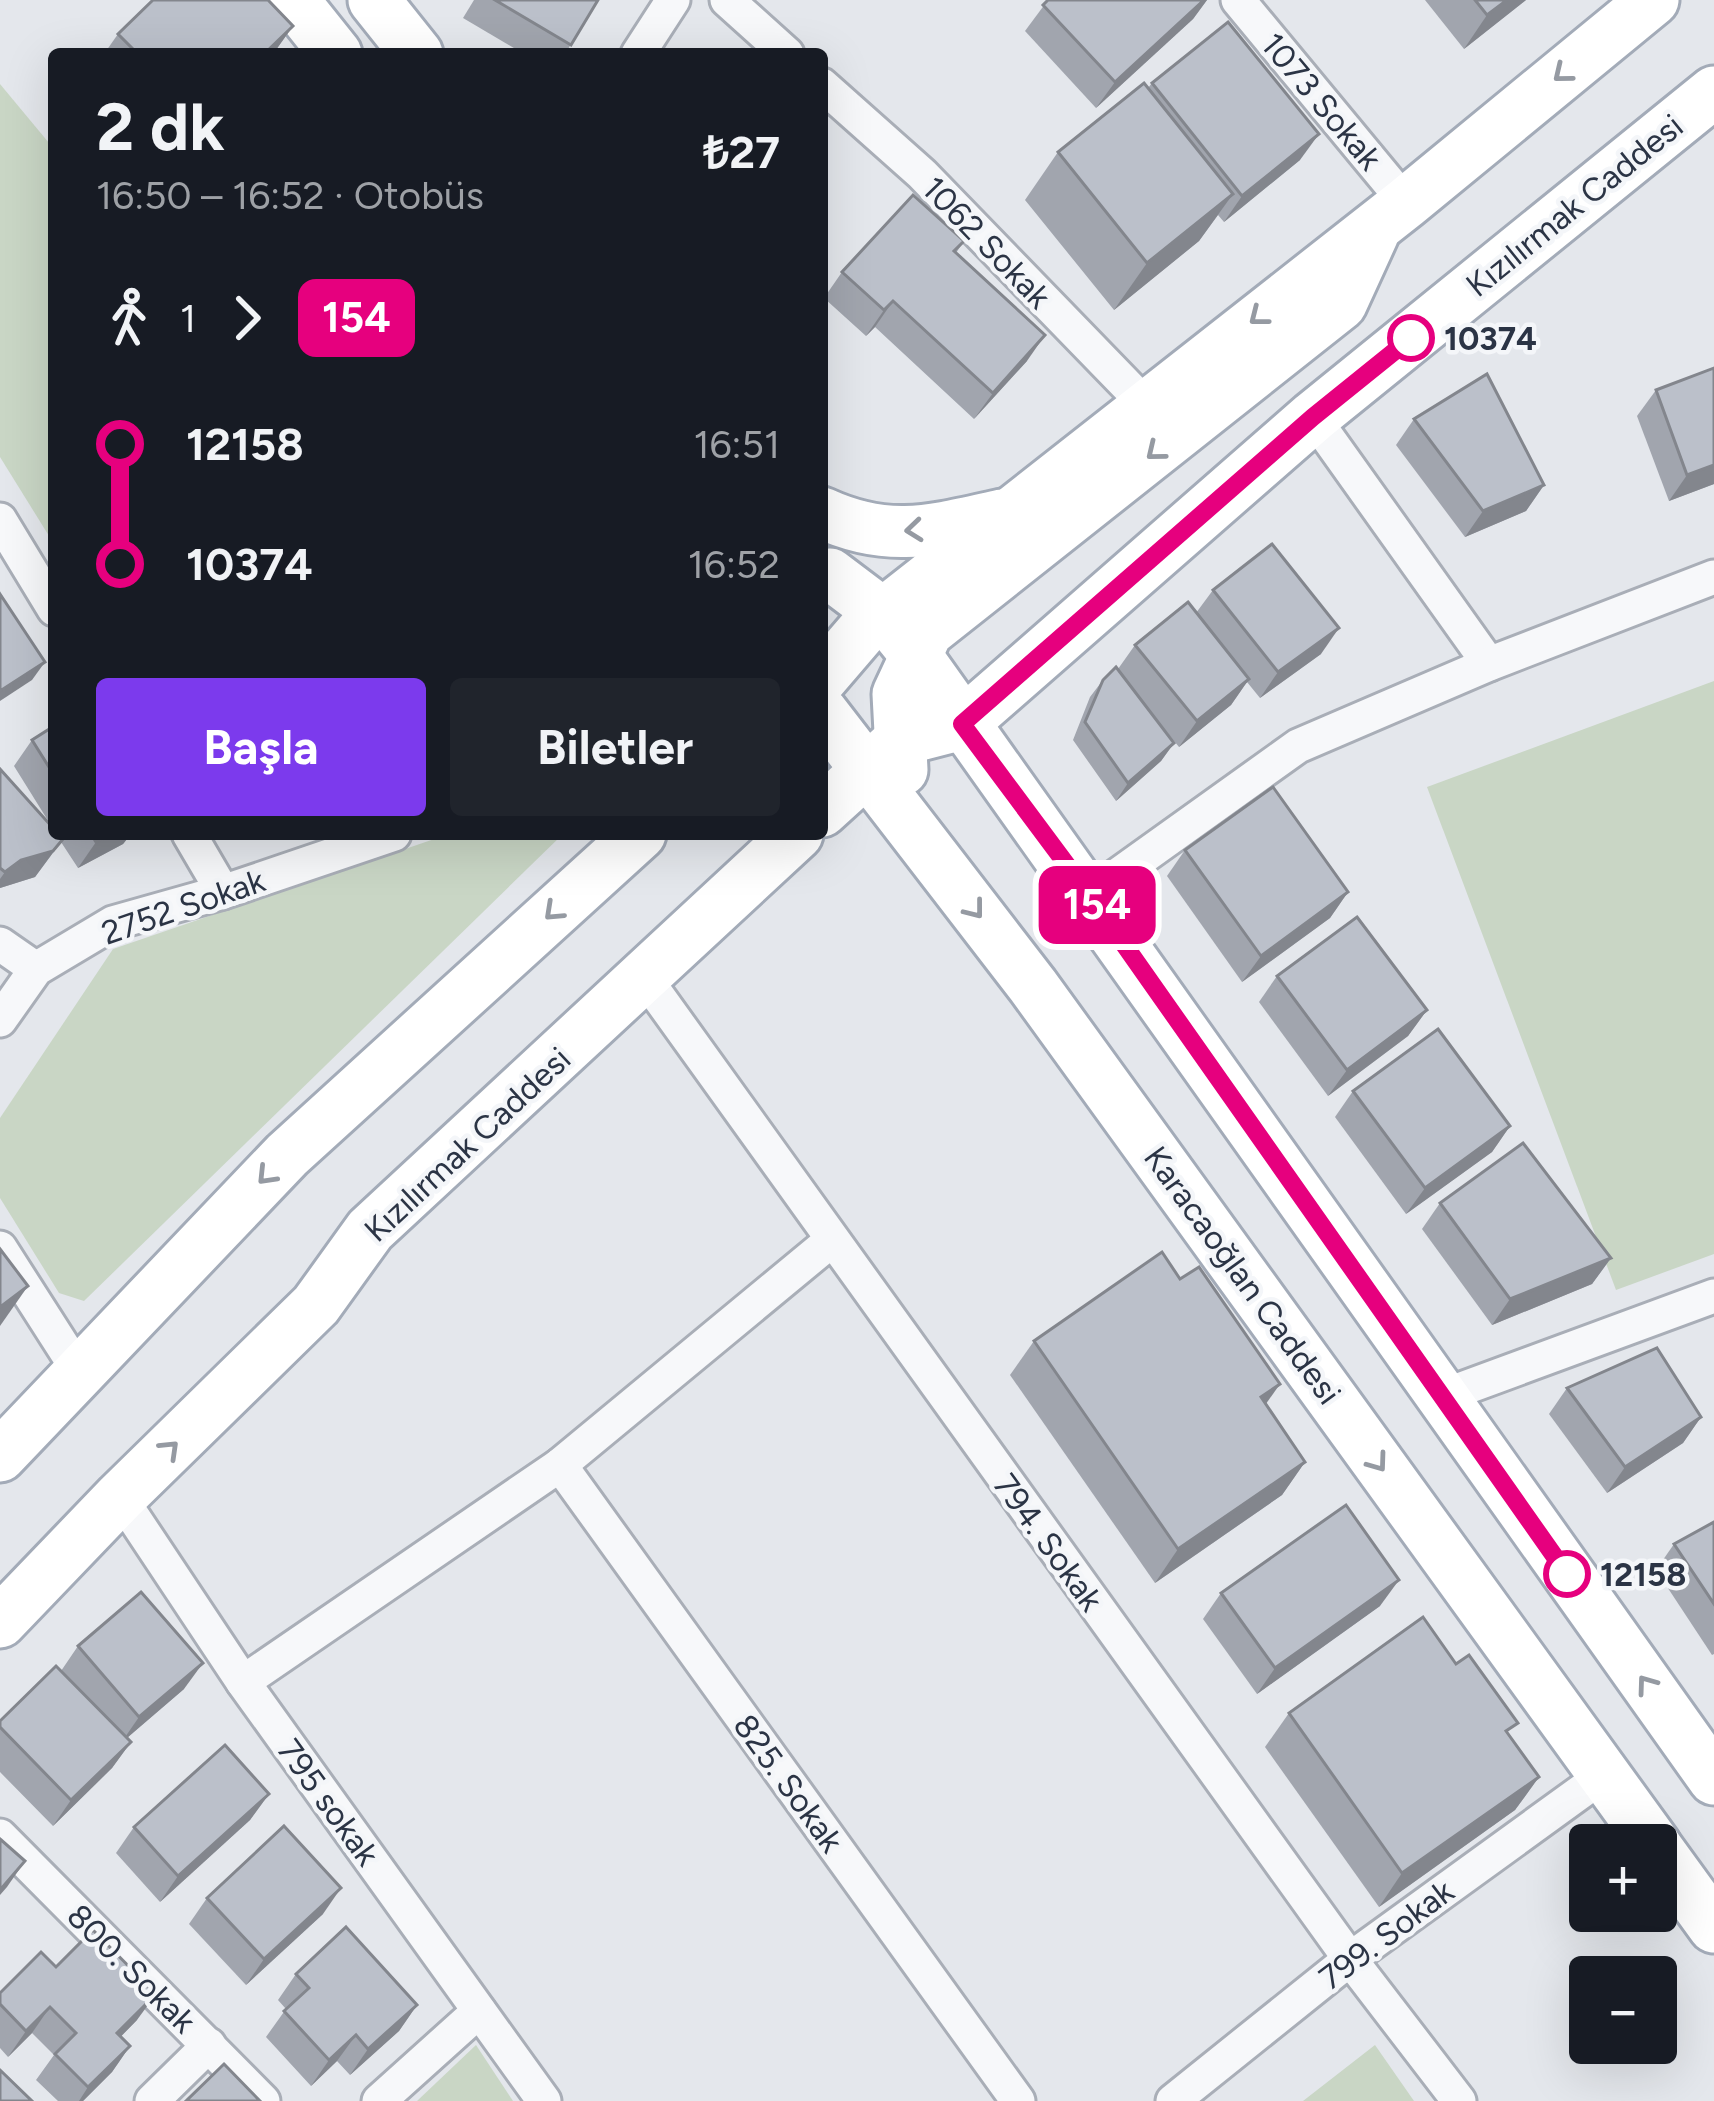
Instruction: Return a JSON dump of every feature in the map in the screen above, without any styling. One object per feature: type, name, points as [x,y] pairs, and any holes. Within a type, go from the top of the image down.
[{"type":"main road","points":[[293,0],[331,48]]},
{"type":"main road","points":[[374,0],[413,48]]},
{"type":"main road","points":[[828,672],[874,622],[1653,0]]},
{"type":"main road","name":"Kızılırmak Caddesi","points":[[828,798],[852,748],[962,724],[1313,417],[1714,92]]},
{"type":"main road","points":[[852,748],[898,694],[927,632],[1341,304],[1392,213]]},
{"type":"main road","points":[[828,515],[884,534],[1008,514]]},
{"type":"main road","points":[[828,571],[874,622],[916,656],[1440,1397],[1704,1746]]},
{"type":"main road","points":[[852,748],[876,683],[874,622]]},
{"type":"main road","name":"Karacaoğlan Caddesi","points":[[852,748],[1034,986],[1639,1824]]},
{"type":"main road","points":[[0,1456],[287,1155],[633,840]]},
{"type":"main road","points":[[316,1306],[366,1186],[748,840]]},
{"type":"main road","name":"Kızılırmak Caddesi","points":[[0,1622],[316,1306],[370,1231],[791,840]]},
{"type":"main road","name":"Karacaoğlan Caddesi","points":[[1677,1876],[1714,1927]]},
{"type":"street","points":[[642,48],[673,0]]},
{"type":"street","points":[[727,0],[781,48]]},
{"type":"street","name":"1073 Sokak","points":[[1238,0],[1392,213]]},
{"type":"street","name":"1062 Sokak","points":[[828,90],[922,174],[1146,405]]},
{"type":"street","points":[[1313,417],[1489,664]]},
{"type":"street","points":[[0,520],[48,599]]},
{"type":"street","points":[[1090,896],[1298,746],[1489,664],[1714,577]]},
{"type":"street","points":[[193,840],[223,892]]},
{"type":"street","name":"2752 Sokak","points":[[0,1020],[36,969],[113,923],[376,840]]},
{"type":"street","points":[[0,944],[36,969]]},
{"type":"street","name":"794. Sokak","points":[[645,978],[1350,1959],[1460,2101]]},
{"type":"street","points":[[242,1682],[560,1465],[832,1240]]},
{"type":"street","points":[[0,1248],[78,1370]]},
{"type":"street","points":[[1440,1397],[1714,1296]]},
{"type":"street","name":"825. Sokak","points":[[560,1465],[1018,2101]]},
{"type":"street","name":"795 sokak","points":[[120,1497],[242,1682],[544,2101]]},
{"type":"street","name":"799. Sokak","points":[[1173,2101],[1350,1959],[1604,1775]]},
{"type":"street","name":"800. Sokak","points":[[0,1836],[263,2101]]},
{"type":"street","points":[[380,2101],[479,2011]]},
{"type":"street","points":[[152,2101],[209,2045]]},
{"type":"green space","points":[[0,84],[48,142],[48,534],[0,457]]},
{"type":"green space","points":[[1714,681],[1714,1254],[1616,1290],[1427,787]]},
{"type":"green space","points":[[431,840],[557,840],[84,1301],[59,1293],[0,1198],[0,1118],[113,949]]},
{"type":"green space","points":[[476,2045],[513,2101],[417,2101]]},
{"type":"green space","points":[[1375,2045],[1414,2101],[1303,2101]]},
{"type":"building","points":[[153,0],[268,0],[293,26],[270,48],[132,48],[118,34]]},
{"type":"building","points":[[495,0],[598,0],[571,45]]},
{"type":"building","points":[[1048,0],[1204,0],[1115,82],[1043,5]]},
{"type":"building","points":[[1475,0],[1507,0],[1487,15]]},
{"type":"building","points":[[1228,22],[1319,134],[1242,196],[1152,83]]},
{"type":"building","points":[[1144,83],[1233,194],[1147,263],[1058,152]]},
{"type":"building","points":[[913,195],[964,241],[954,251],[1045,335],[993,393],[893,301],[884,310],[842,272]]},
{"type":"building","points":[[1714,368],[1714,465],[1687,475],[1656,390]]},
{"type":"building","points":[[1487,374],[1544,485],[1483,511],[1414,419]]},
{"type":"building","points":[[1272,544],[1339,628],[1278,672],[1213,590]]},
{"type":"building","points":[[0,594],[45,662],[0,691]]},
{"type":"building","points":[[1188,602],[1249,679],[1197,721],[1135,645]]},
{"type":"building","points":[[1116,667],[1174,743],[1128,783],[1085,722],[1103,680]]},
{"type":"building","points":[[48,730],[48,765],[32,740]]},
{"type":"building","points":[[0,769],[48,822],[48,840],[62,840],[53,851],[21,860],[5,872],[0,868]]},
{"type":"building","points":[[1273,787],[1348,892],[1261,956],[1185,850]]},
{"type":"building","points":[[1357,917],[1427,1010],[1347,1070],[1277,976]]},
{"type":"building","points":[[1438,1029],[1510,1126],[1425,1188],[1353,1091]]},
{"type":"building","points":[[1523,1143],[1611,1258],[1510,1299],[1440,1203]]},
{"type":"building","points":[[0,1249],[28,1286],[0,1307]]},
{"type":"building","points":[[1162,1252],[1180,1279],[1199,1267],[1280,1384],[1261,1397],[1305,1462],[1178,1549],[1034,1341]]},
{"type":"building","points":[[1657,1348],[1701,1417],[1625,1467],[1567,1388]]},
{"type":"building","points":[[1346,1505],[1399,1580],[1275,1668],[1221,1593]]},
{"type":"building","points":[[1714,1522],[1714,1604],[1674,1544]]},
{"type":"building","points":[[141,1592],[203,1663],[139,1717],[78,1646]]},
{"type":"building","points":[[1423,1617],[1456,1664],[1469,1655],[1518,1723],[1506,1731],[1539,1777],[1402,1873],[1289,1713]]},
{"type":"building","points":[[56,1666],[131,1742],[71,1800],[0,1727],[0,1721]]},
{"type":"building","points":[[225,1745],[269,1794],[178,1876],[134,1827]]},
{"type":"building","points":[[284,1826],[341,1888],[264,1959],[207,1898]]},
{"type":"building","points":[[0,1839],[25,1861],[0,1890]]},
{"type":"building","points":[[346,1927],[417,2005],[368,2049],[356,2035],[329,2060],[284,2011],[309,1988],[296,1974]]},
{"type":"building","points":[[93,1930],[156,1994],[117,2033],[130,2046],[88,2087],[55,2054],[76,2033],[50,2007],[26,2031],[0,2004],[0,1993],[41,1952],[56,1967]]},
{"type":"building","points":[[224,2064],[260,2101],[186,2101]]},
{"type":"building","points":[[0,2070],[32,2101],[0,2101]]},
{"type":"bus line","name":"154","points":[[1411,338],[1313,417],[962,724],[1090,896],[1567,1574]]},
{"type":"place","name":"10374","points":[[1411,338]]},
{"type":"place","name":"12158","points":[[1567,1574]]}]
